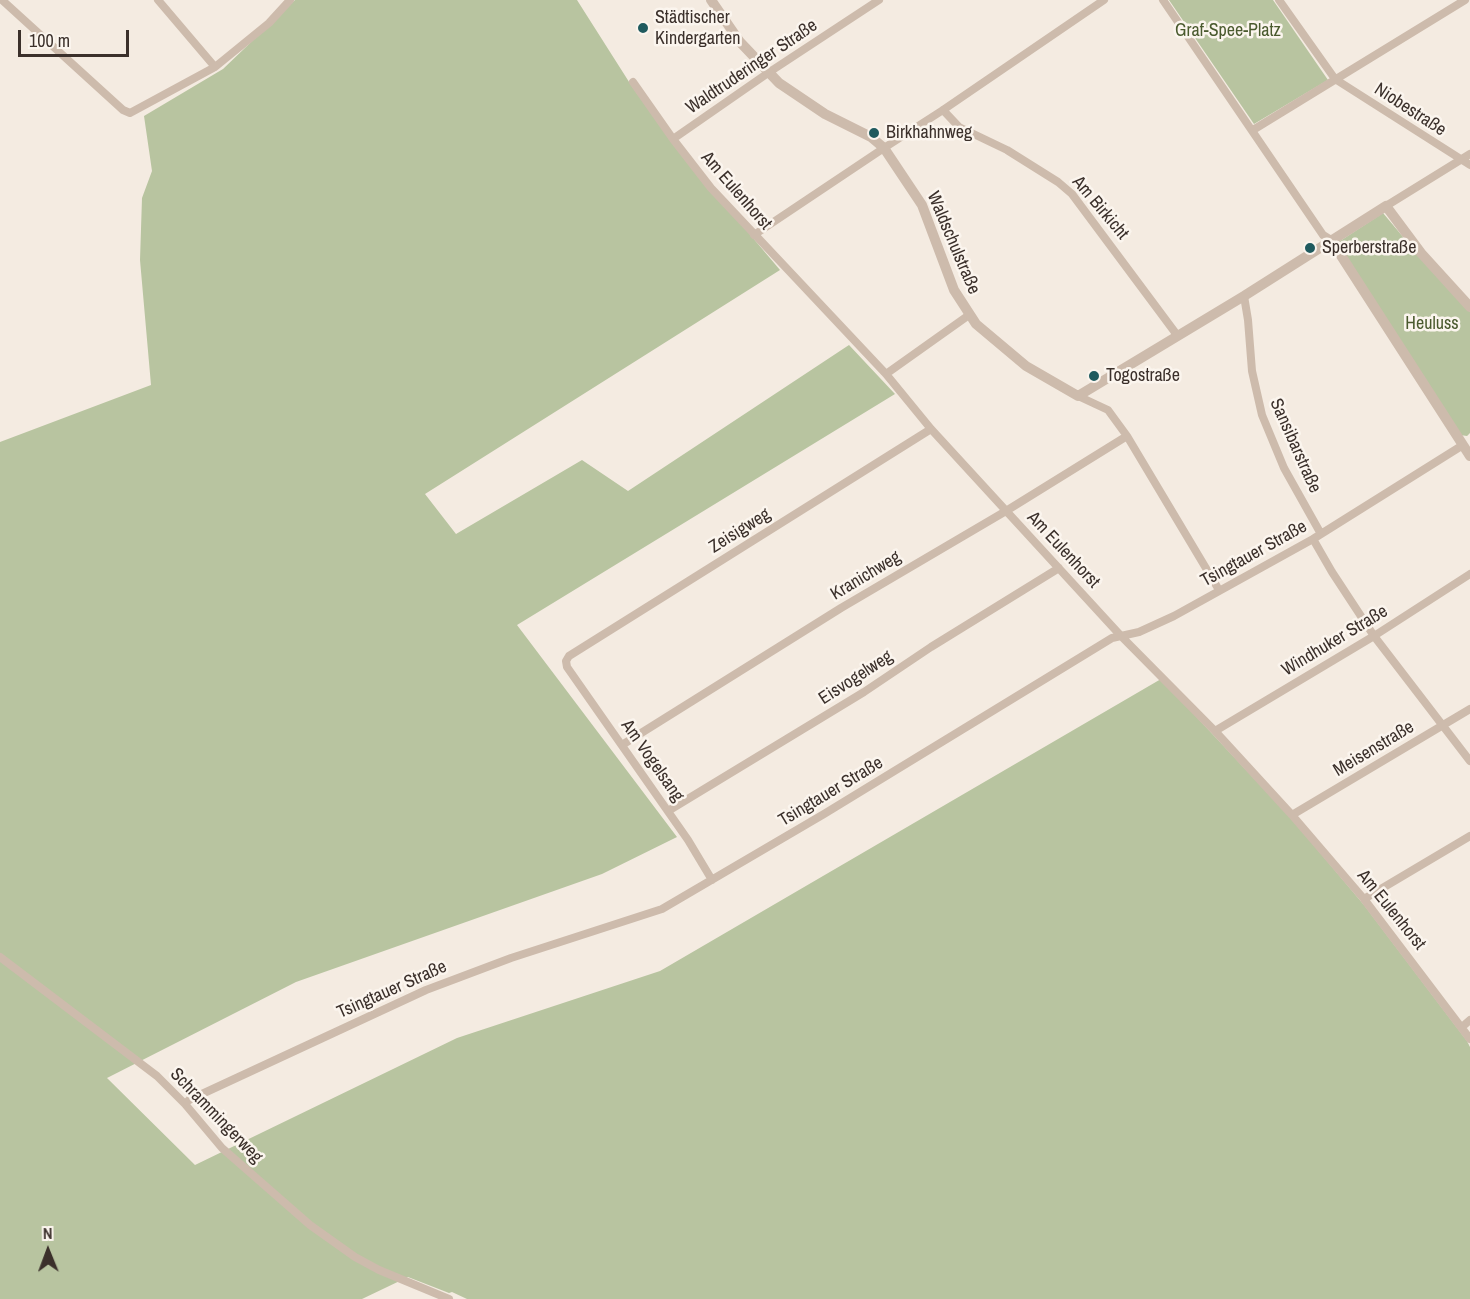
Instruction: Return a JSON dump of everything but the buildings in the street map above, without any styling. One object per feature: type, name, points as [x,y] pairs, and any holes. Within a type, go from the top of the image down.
[{"type":"street","points":[[2,0],[123,110],[130,113],[215,67],[269,23],[290,0]]},
{"type":"street","points":[[158,0],[215,67]]},
{"type":"street","name":"Waldschulstraße","points":[[711,0],[740,42],[768,73],[808,104],[871,137],[884,148],[922,205],[949,279],[969,315],[982,330],[1043,377],[1108,410],[1219,590]]},
{"type":"street","name":"Waldtruderinger Straße","points":[[673,139],[879,0]]},
{"type":"street","points":[[754,235],[1104,0]]},
{"type":"street","points":[[1163,0],[1323,235],[1331,240],[1466,442],[1470,456]]},
{"type":"street","points":[[1279,0],[1335,79]]},
{"type":"street","points":[[1253,130],[1465,0]]},
{"type":"street","name":"Niobestraße","points":[[1335,79],[1470,165]]},
{"type":"street","name":"Am Eulenhorst","points":[[633,82],[711,188],[886,374],[931,429],[1121,636],[1215,731],[1292,815],[1364,899],[1470,1039]]},
{"type":"street","name":"Am Birkicht","points":[[943,110],[959,127],[1007,150],[1050,176],[1072,194],[1177,335]]},
{"type":"street","points":[[1078,396],[1244,296],[1470,154]]},
{"type":"street","points":[[1386,206],[1421,253],[1466,295],[1470,307]]},
{"type":"street","name":"Sansibarstraße","points":[[1244,296],[1252,371],[1262,416],[1284,468],[1321,534]]},
{"type":"street","points":[[886,374],[969,315]]},
{"type":"street","name":"Zeisigweg","points":[[566,661],[569,656],[931,429]]},
{"type":"street","name":"Kranichweg","points":[[622,745],[832,613],[1006,511],[1126,436]]},
{"type":"street","name":"Tsingtauer Straße","points":[[185,1104],[189,1100],[426,990],[499,962],[662,909],[1112,638],[1139,632],[1174,616],[1313,539],[1466,442]]},
{"type":"street","points":[[1313,539],[1374,636],[1470,761]]},
{"type":"street","name":"Eisvogelweg","points":[[668,811],[854,698],[931,647],[1059,568]]},
{"type":"street","name":"Windhuker Straße","points":[[1215,731],[1374,636],[1470,574]]},
{"type":"street","name":"Am Vogelsang","points":[[566,661],[567,667],[688,840],[712,880]]},
{"type":"street","name":"Meisenstraße","points":[[1292,815],[1470,708]]},
{"type":"street","points":[[1364,899],[1470,836]]},
{"type":"street","name":"Schrammingerweg","points":[[0,957],[157,1076],[185,1104],[222,1148],[318,1231],[355,1257],[379,1270],[449,1299]]},
{"type":"street","points":[[1462,1027],[1470,1020]]},
{"type":"green space","points":[[295,0],[577,0],[631,85],[672,142],[780,270],[425,494],[456,534],[582,460],[628,491],[849,345],[895,394],[517,625],[677,837],[602,874],[296,982],[107,1078],[195,1165],[457,1038],[660,971],[1161,679],[1290,817],[1364,905],[1470,1047],[1470,1299],[467,1299],[408,1277],[362,1299],[0,1299],[0,442],[151,385],[140,260],[142,198],[152,171],[144,116],[223,69]]},
{"type":"green space","name":"Graf-Spee-Platz","points":[[1169,0],[1273,0],[1328,80],[1254,124]]},
{"type":"green space","name":"Heuluss","points":[[1383,213],[1470,312],[1470,433],[1467,436],[1460,435],[1337,243]]},
{"type":"place","name":"Städtischer Kindergarten","points":[[643,28]]},
{"type":"place","name":"Birkhahnweg","points":[[874,133]]},
{"type":"place","name":"Sperberstraße","points":[[1310,248]]},
{"type":"place","name":"Togostraße","points":[[1094,376]]}]
